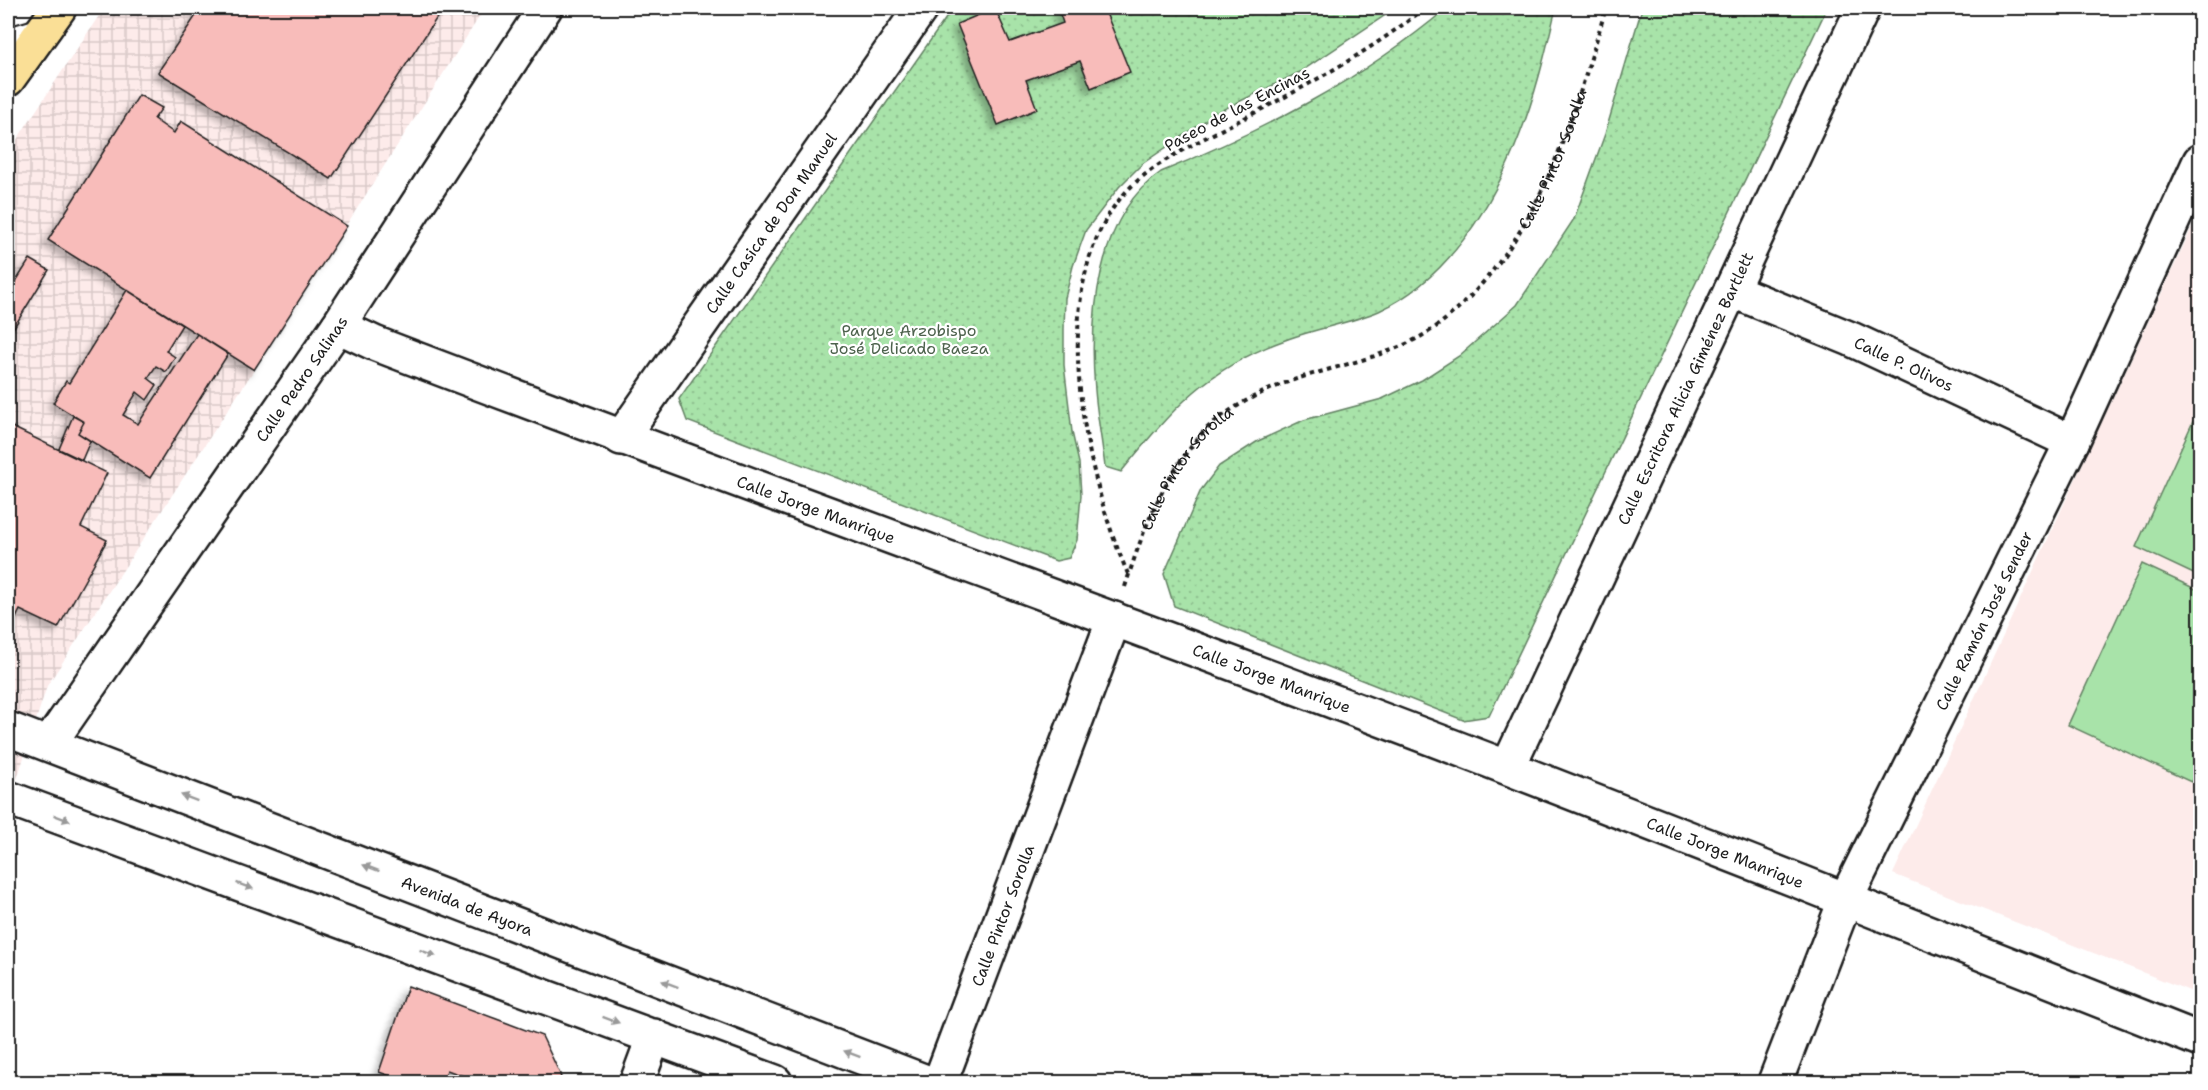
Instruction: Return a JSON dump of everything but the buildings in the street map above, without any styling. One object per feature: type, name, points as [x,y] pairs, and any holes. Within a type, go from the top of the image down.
[{"type":"main road","points":[[8,79],[53,17]]},
{"type":"street","name":"Calle Pedro Salinas","points":[[49,744],[338,326],[545,8]]},
{"type":"street","name":"Calle Casica de Don Manuel","points":[[621,438],[921,8]]},
{"type":"street","name":"Calle Escritora Alicia Giménez Bartlett","points":[[1508,767],[1863,8]]},
{"type":"street","name":"Calle Ramón José Sender","points":[[1775,1083],[1845,901],[2073,442],[2200,161]]},
{"type":"street","name":"Calle P. Olivos","points":[[1731,290],[1851,339],[2073,442]]},
{"type":"street","name":"Calle Jorge Manrique","points":[[338,326],[374,343],[621,438],[1508,767],[2200,1040]]},
{"type":"street","name":"Calle Pintor Sorolla","points":[[940,1083],[1114,619]]},
{"type":"street","name":"Avenida de Ayora","points":[[8,729],[892,1076],[926,1083]]},
{"type":"street","points":[[8,798],[654,1036],[775,1083]]},
{"type":"street","points":[[637,1083],[654,1036]]},
{"type":"lane","points":[[8,39],[53,17]]},
{"type":"path","name":"Paseo de las Encinas","points":[[1128,575],[1113,540],[1102,505],[1082,410],[1078,366],[1077,331],[1082,289],[1087,263],[1098,237],[1125,194],[1140,179],[1164,162],[1196,142],[1324,76],[1373,46],[1425,8]]},
{"type":"path","name":"Calle Pintor Sorolla","points":[[1114,619],[1152,512],[1172,473],[1203,432],[1242,403],[1293,379],[1401,346],[1439,324],[1476,292],[1502,260],[1530,215],[1562,148],[1606,8]]},
{"type":"shaded area","points":[[104,8],[485,8],[254,370],[47,686],[8,807],[8,153]]},
{"type":"shaded area","points":[[2200,210],[2200,995],[1893,874]]},
{"type":"green space","name":"Parque Arzobispo José Delicado Baeza","points":[[953,8],[1396,8],[1300,72],[1218,112],[1142,164],[1119,187],[1086,230],[1065,298],[1064,329],[1064,365],[1072,432],[1079,463],[1081,495],[1077,540],[1069,558],[1056,561],[687,421],[679,399]]},
{"type":"green space","points":[[1447,8],[1556,8],[1526,119],[1497,186],[1466,236],[1427,280],[1404,297],[1379,311],[1288,339],[1235,363],[1194,392],[1176,409],[1121,472],[1105,467],[1093,362],[1096,301],[1101,271],[1110,242],[1122,215],[1139,191],[1161,172],[1274,121],[1346,80],[1381,58]]},
{"type":"green space","points":[[1642,8],[1827,8],[1489,716],[1463,720],[1174,606],[1164,574],[1201,490],[1219,466],[1258,441],[1304,420],[1382,399],[1422,380],[1459,356],[1517,305],[1574,219],[1605,134]]},
{"type":"green space","points":[[2200,406],[2200,577],[2136,547]]},
{"type":"green space","points":[[2142,564],[2200,591],[2200,761],[2191,782],[2068,725]]}]
